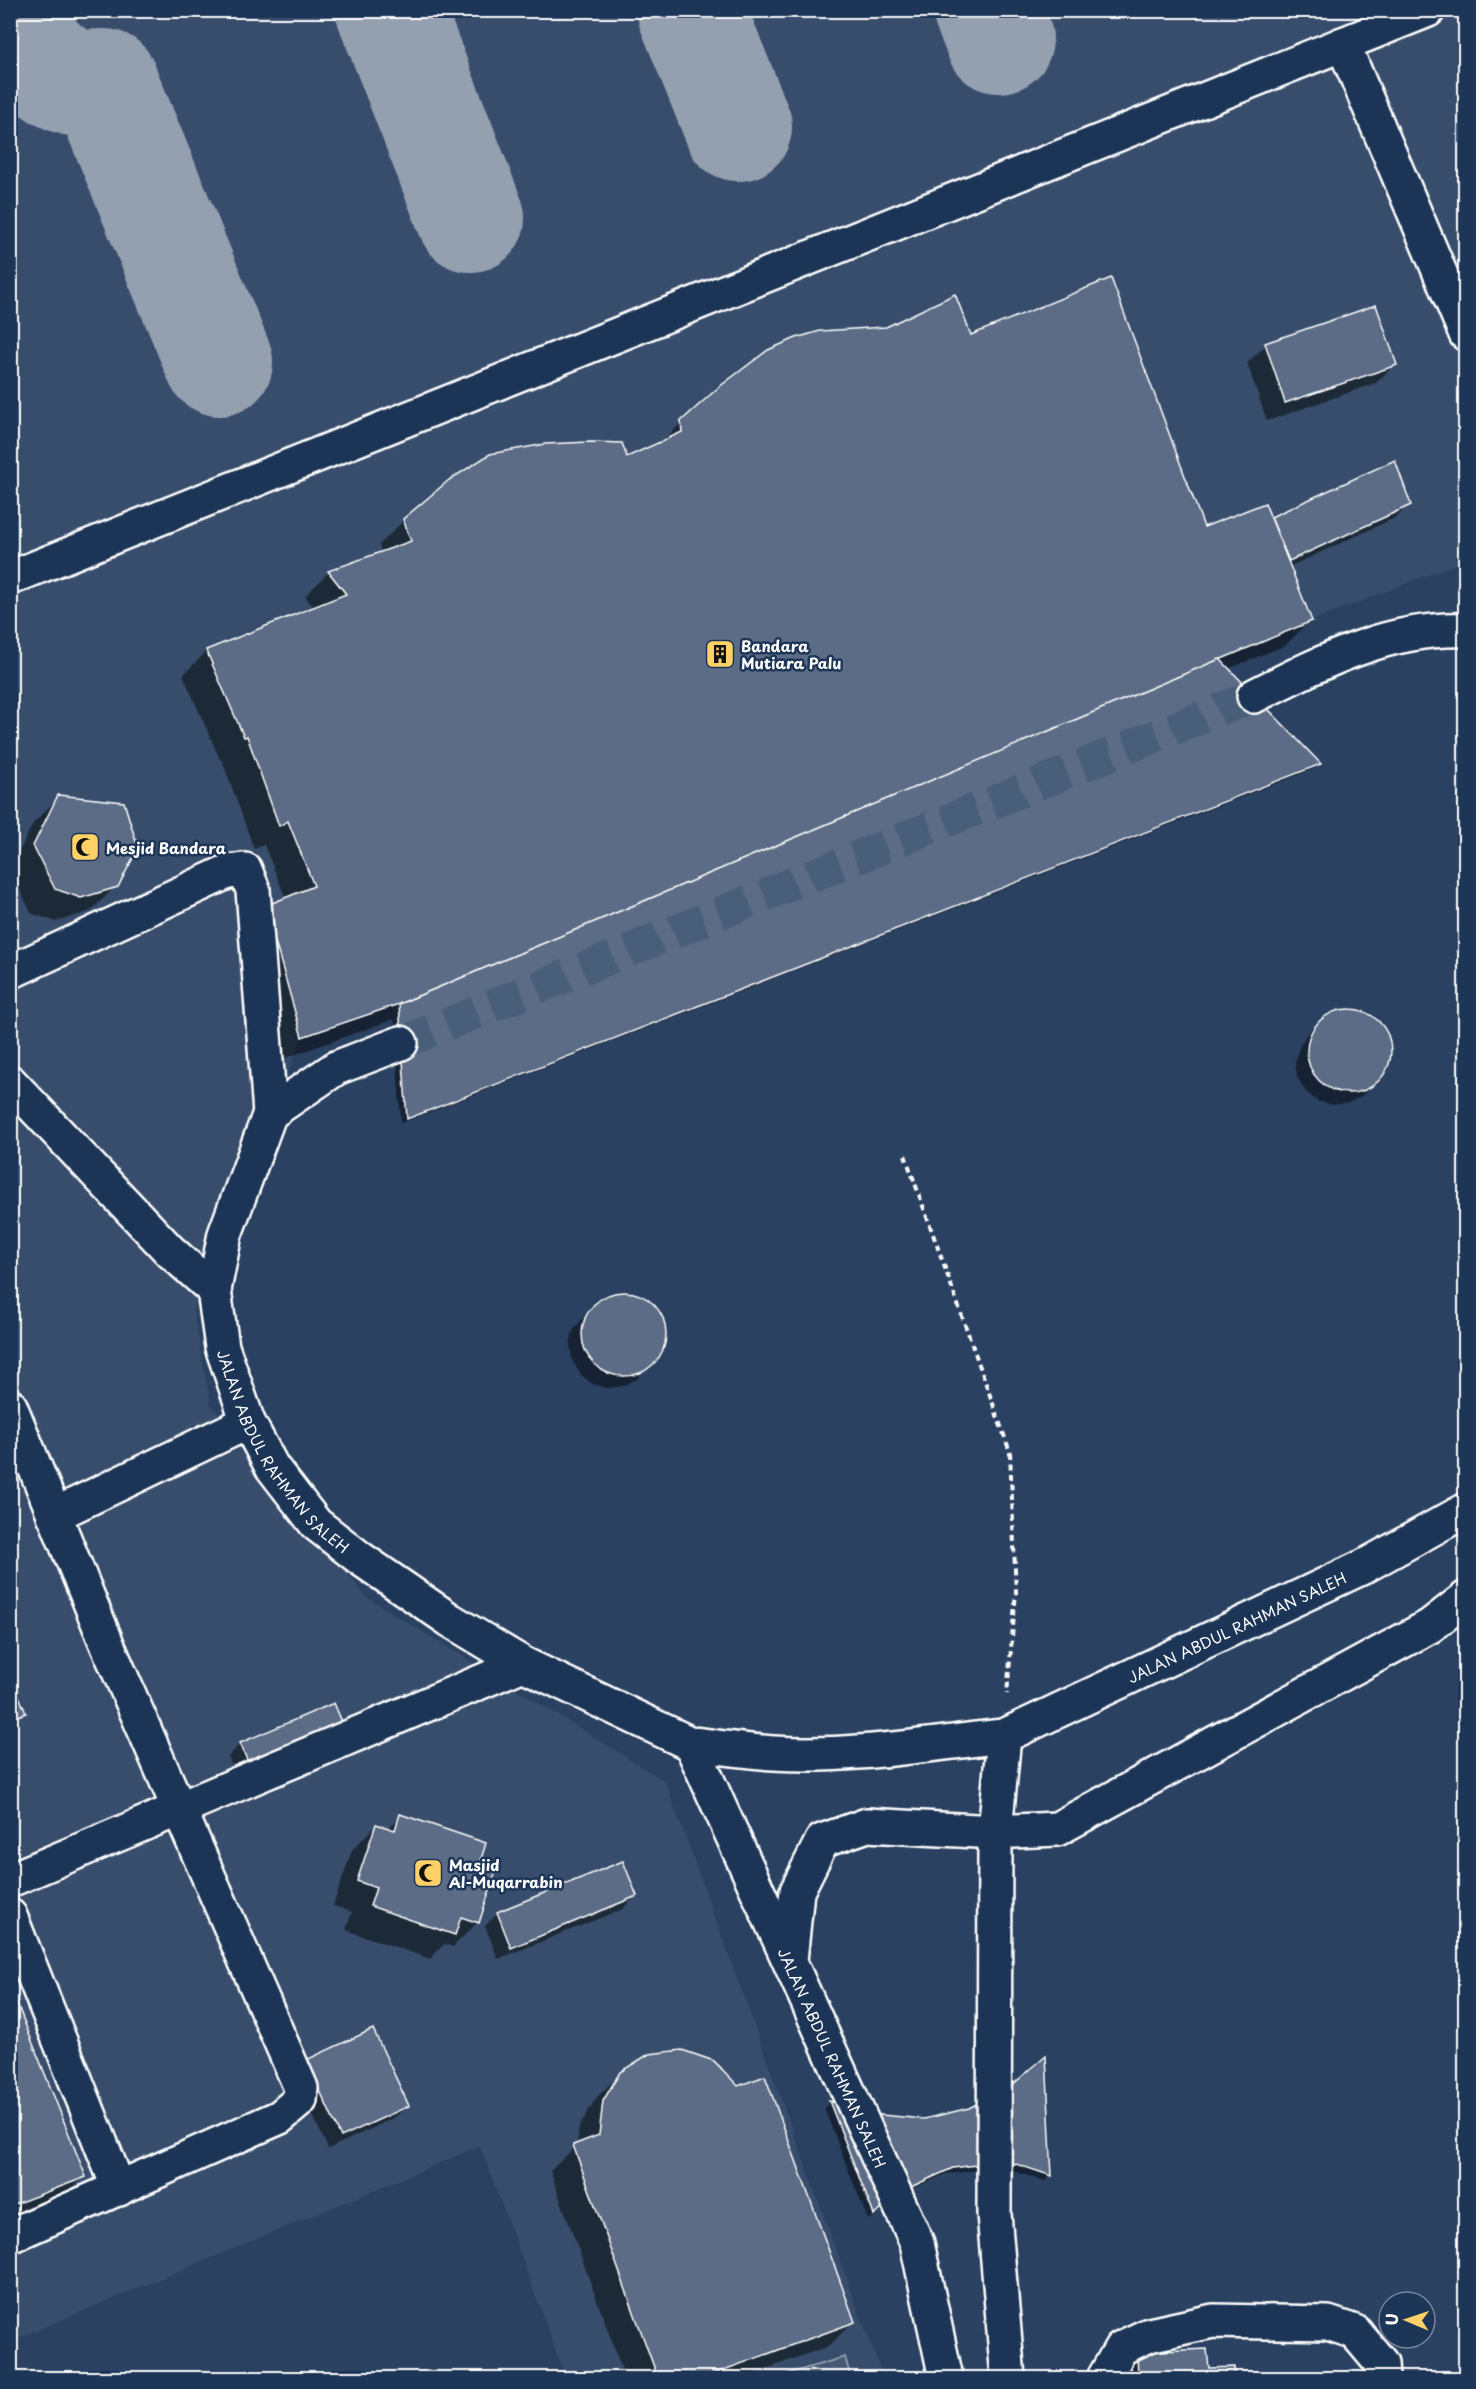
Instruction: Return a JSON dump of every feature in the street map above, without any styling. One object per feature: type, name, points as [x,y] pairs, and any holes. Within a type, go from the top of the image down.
[{"type":"street","points":[[10,578],[1428,10]]},
{"type":"street","points":[[1343,44],[1466,334]]},
{"type":"street","points":[[1254,696],[1339,654],[1408,633],[1437,629],[1466,630]]},
{"type":"street","points":[[10,972],[227,872],[245,870],[253,890],[270,1113],[336,1068],[401,1043]]},
{"type":"street","points":[[10,1082],[170,1251],[214,1290]]},
{"type":"street","name":"JALAN ABDUL RAHMAN SALEH","points":[[270,1113],[225,1234],[214,1290],[225,1359],[248,1422],[272,1467],[316,1524],[361,1559],[450,1620],[523,1664],[691,1744],[775,1753],[819,1752],[889,1750],[1004,1736],[1363,1567],[1466,1510]]},
{"type":"street","points":[[10,1406],[179,1809],[301,2088],[300,2100],[280,2117],[10,2236]]},
{"type":"street","points":[[54,1515],[248,1422]]},
{"type":"street","points":[[790,1962],[797,1891],[822,1841],[867,1825],[995,1832],[1057,1829],[1430,1626],[1466,1598]]},
{"type":"street","points":[[10,1880],[523,1664]]},
{"type":"street","points":[[1004,1736],[995,1832],[994,2214],[1008,2379]]},
{"type":"street","name":"JALAN ABDUL RAHMAN SALEH","points":[[691,1744],[917,2243],[946,2379]]},
{"type":"street","points":[[10,1916],[119,2189]]},
{"type":"street","points":[[1104,2379],[1121,2348],[1149,2335],[1213,2321],[1328,2323],[1355,2332],[1382,2363],[1382,2379]]},
{"type":"path","points":[[905,1155],[1010,1452],[1016,1592],[1004,1736]]},
{"type":"shaded area","points":[[11,11],[1465,11],[1465,560],[1312,621],[399,1004],[302,1037],[193,1311],[211,1405],[366,1597],[665,1781],[883,2378],[566,2378],[480,2146],[11,2341]]},
{"type":"shaded area","points":[[845,2357],[851,2378],[773,2378]]},
{"type":"building","name":"Bandara Mutiara Palu","points":[[1111,278],[1204,527],[1265,503],[1312,621],[399,1004],[302,1037],[265,906],[314,886],[288,821],[279,826],[247,736],[244,737],[206,650],[346,594],[328,571],[411,541],[403,519],[449,480],[490,454],[545,444],[590,442],[622,443],[627,457],[682,432],[681,421],[719,387],[768,350],[796,338],[820,331],[886,327],[955,294],[971,335]]},
{"type":"building","points":[[1376,305],[1397,365],[1285,403],[1265,343]]},
{"type":"building","points":[[1395,460],[1411,505],[1289,561],[1271,517]]},
{"type":"building","points":[[1220,659],[1321,764],[407,1119],[399,1004]]},
{"type":"building","name":"Mesjid Bandara","points":[[58,795],[124,802],[138,848],[118,887],[81,898],[55,889],[33,846]]},
{"type":"building","points":[[1349,1009],[1365,1012],[1379,1021],[1388,1035],[1391,1051],[1388,1067],[1379,1081],[1365,1090],[1349,1093],[1333,1090],[1319,1081],[1310,1067],[1307,1051],[1310,1035],[1319,1021],[1333,1012]]},
{"type":"building","points":[[624,1292],[640,1295],[654,1304],[663,1318],[666,1334],[663,1350],[654,1364],[640,1373],[624,1376],[608,1373],[594,1364],[585,1350],[582,1334],[585,1318],[594,1304],[608,1295]]},
{"type":"building","points":[[10,1674],[26,1713],[10,1719]]},
{"type":"building","points":[[334,1703],[343,1724],[249,1765],[240,1743]]},
{"type":"building","name":"Masjid Al-Muqarrabin","points":[[400,1814],[486,1843],[481,1859],[498,1865],[479,1923],[461,1917],[455,1935],[370,1906],[376,1888],[357,1881],[376,1824],[395,1830]]},
{"type":"building","points":[[623,1861],[637,1896],[511,1948],[497,1912]]},
{"type":"building","points":[[10,1986],[86,2177],[10,2206]]},
{"type":"building","points":[[373,2029],[409,2106],[341,2137],[306,2060]]},
{"type":"building","points":[[682,2050],[714,2061],[738,2086],[765,2076],[855,2322],[702,2378],[658,2378],[573,2145],[599,2135],[603,2101],[620,2072],[649,2054]]},
{"type":"building","points":[[1046,2056],[1052,2176],[1007,2161],[953,2168],[915,2185],[874,2215],[829,2101],[871,2114],[924,2119],[969,2108],[1011,2086]]},
{"type":"building","points":[[1207,2349],[1209,2368],[1234,2367],[1235,2378],[1138,2378],[1137,2352]]},
{"type":"taxiway","points":[[14,10],[16,22],[27,45],[36,57],[57,75],[83,83],[104,83],[219,362]]},
{"type":"taxiway","points":[[390,10],[471,218]]},
{"type":"taxiway","points":[[691,10],[738,127]]},
{"type":"taxiway","points":[[987,10],[999,39]]},
{"type":"tunnel","points":[[401,1043],[1254,696]]},
{"type":"place","name":"Bandara Mutiara Palu","points":[[720,654]]},
{"type":"place","name":"Mesjid Bandara","points":[[85,847]]},
{"type":"place","name":"Masjid Al-Muqarrabin","points":[[428,1873]]}]
